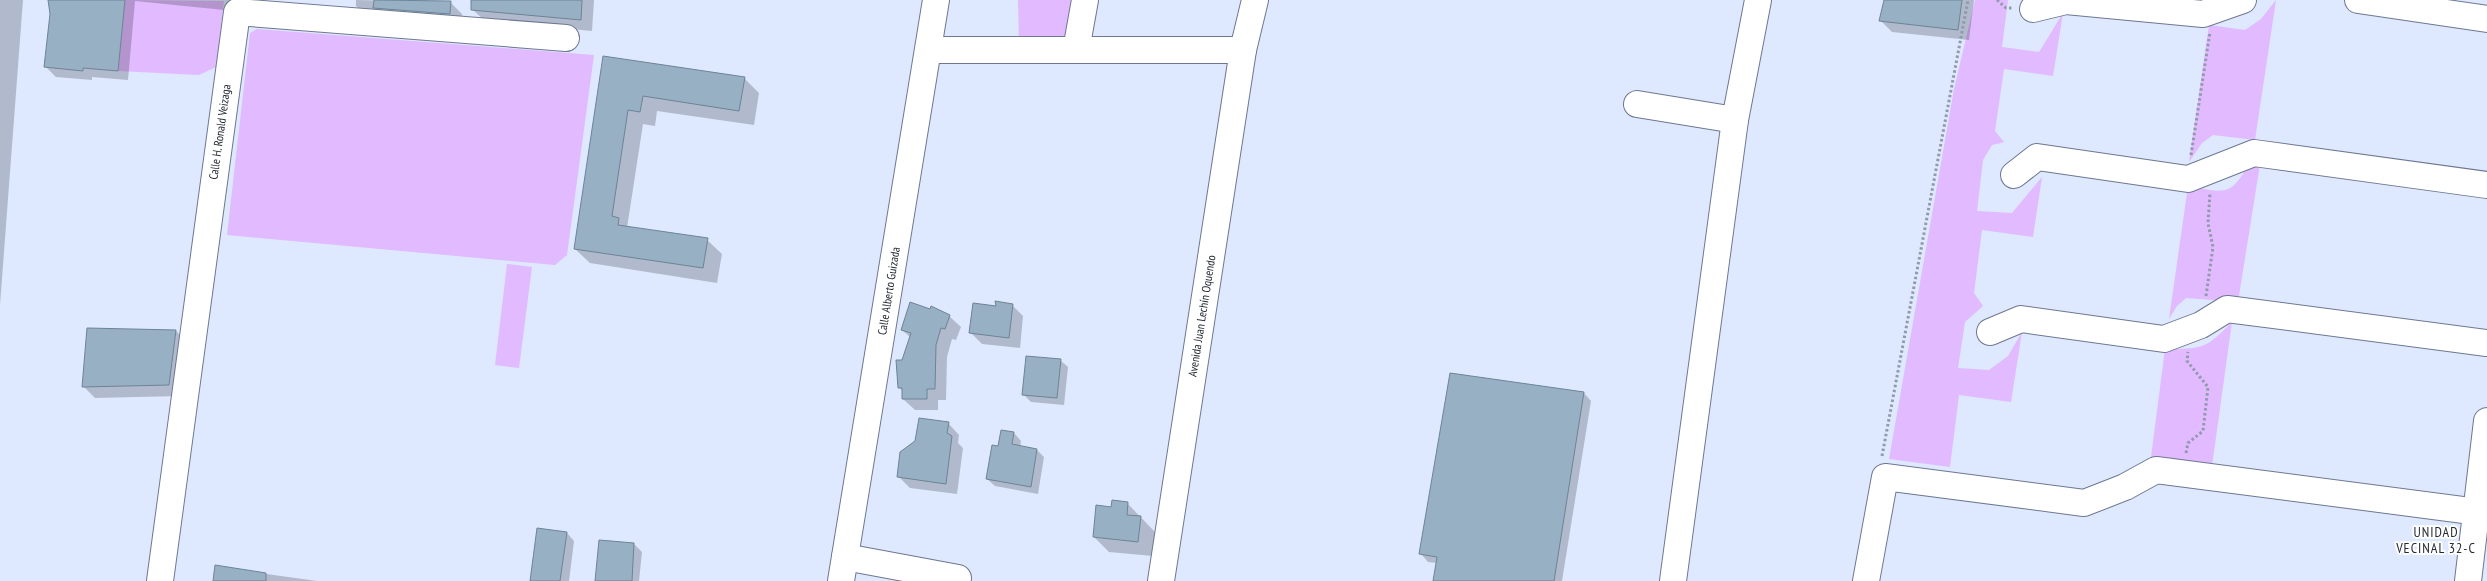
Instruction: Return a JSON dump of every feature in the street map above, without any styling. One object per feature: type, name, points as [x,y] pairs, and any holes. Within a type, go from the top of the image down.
[{"type":"street","name":"Calle Alberto Guizada","points":[[843,569],[936,0]]},
{"type":"street","points":[[1076,50],[1085,0]]},
{"type":"street","name":"Avenida Juan Lechín Oquendo","points":[[1244,0],[1244,50]]},
{"type":"street","name":"Avenida Juan Lechín Oquendo","points":[[1161,581],[1244,50],[1255,0]]},
{"type":"street","points":[[1673,581],[1735,120],[1758,0]]},
{"type":"street","points":[[2033,9],[2066,1],[2203,14],[2243,0]]},
{"type":"street","points":[[2358,0],[2487,19]]},
{"type":"street","name":"Calle H. Ronald Veizaga","points":[[160,581],[237,12],[566,38]]},
{"type":"street","points":[[929,50],[1244,50]]},
{"type":"street","points":[[1638,104],[1735,120]]},
{"type":"street","points":[[2014,176],[2036,157],[2199,184],[2254,152],[2487,185]]},
{"type":"street","points":[[1990,332],[2020,319],[2164,339],[2201,325],[2227,309],[2487,343]]},
{"type":"street","points":[[2468,581],[2482,513],[2487,420]]},
{"type":"street","points":[[1866,581],[1885,477],[2084,503],[2125,487],[2156,470],[2482,513]]},
{"type":"street","points":[[843,569],[958,578]]},
{"type":"path","points":[[1885,477],[1882,458],[1968,0]]},
{"type":"path","points":[[2206,298],[2213,247],[2199,184],[2213,12]]},
{"type":"path","points":[[2185,462],[2188,443],[2203,431],[2208,387],[2188,361],[2189,349]]},
{"type":"shaded area","points":[[125,0],[224,1],[216,67],[199,75],[118,71]]},
{"type":"shaded area","points":[[1018,0],[1078,0],[1065,43],[1019,44]]},
{"type":"shaded area","points":[[1975,0],[2008,0],[2002,47],[2039,52],[2063,13],[2053,76],[2004,69],[1995,131],[2004,142],[1992,145],[1983,160],[1977,211],[2012,213],[2042,177],[2033,237],[1982,230],[1974,293],[1983,306],[1965,322],[1958,368],[1989,370],[2008,356],[2022,332],[2011,402],[1959,395],[1950,467],[1889,459],[1954,89]]},
{"type":"shaded area","points":[[2276,0],[2255,140],[2213,135],[2202,143],[2189,162],[2209,25],[2245,30],[2261,19]]},
{"type":"shaded area","points":[[257,29],[594,55],[567,255],[555,265],[227,235],[250,33]]},
{"type":"shaded area","points":[[2261,158],[2238,302],[2186,298],[2177,306],[2169,319],[2188,186],[2219,191],[2226,190],[2238,181],[2250,161]]},
{"type":"shaded area","points":[[507,264],[532,267],[519,368],[495,365]]},
{"type":"shaded area","points":[[2232,322],[2212,466],[2151,457],[2165,349],[2187,349],[2203,346],[2216,338]]},
{"type":"building","points":[[48,0],[125,0],[118,71],[83,68],[83,71],[44,67],[50,14]]},
{"type":"building","points":[[374,0],[451,1],[450,14],[373,8]]},
{"type":"building","points":[[471,0],[582,0],[581,20],[471,10]]},
{"type":"building","points":[[1884,0],[1962,0],[1958,30],[1879,21]]},
{"type":"building","points":[[603,56],[745,77],[739,111],[643,96],[640,112],[628,110],[612,216],[619,218],[618,225],[708,238],[703,268],[574,249]]},
{"type":"building","points":[[995,301],[1013,304],[1009,338],[969,333],[973,303],[996,306]]},
{"type":"building","points":[[910,302],[930,309],[931,306],[950,315],[945,329],[941,328],[936,345],[935,389],[927,389],[927,399],[902,399],[902,388],[898,388],[896,360],[902,360],[911,333],[901,330]]},
{"type":"building","points":[[87,328],[176,330],[169,385],[82,387]]},
{"type":"building","points":[[1026,356],[1061,359],[1057,398],[1022,395]]},
{"type":"building","points":[[1450,373],[1584,392],[1554,581],[1433,581],[1437,557],[1419,554]]},
{"type":"building","points":[[919,418],[949,422],[947,433],[952,436],[946,484],[897,477],[900,452],[915,441]]},
{"type":"building","points":[[1001,430],[1014,432],[1012,444],[1037,449],[1031,487],[986,479],[992,445],[998,446]]},
{"type":"building","points":[[1112,500],[1128,502],[1127,515],[1141,516],[1138,542],[1093,537],[1096,505],[1111,507]]},
{"type":"building","points":[[537,528],[567,532],[560,581],[530,581]]},
{"type":"building","points":[[599,540],[634,543],[632,581],[595,581]]},
{"type":"building","points":[[215,565],[266,573],[266,581],[213,581]]},
{"type":"district","name":"UNIDAD VECINAL 32-C","points":[[2436,540]]}]
